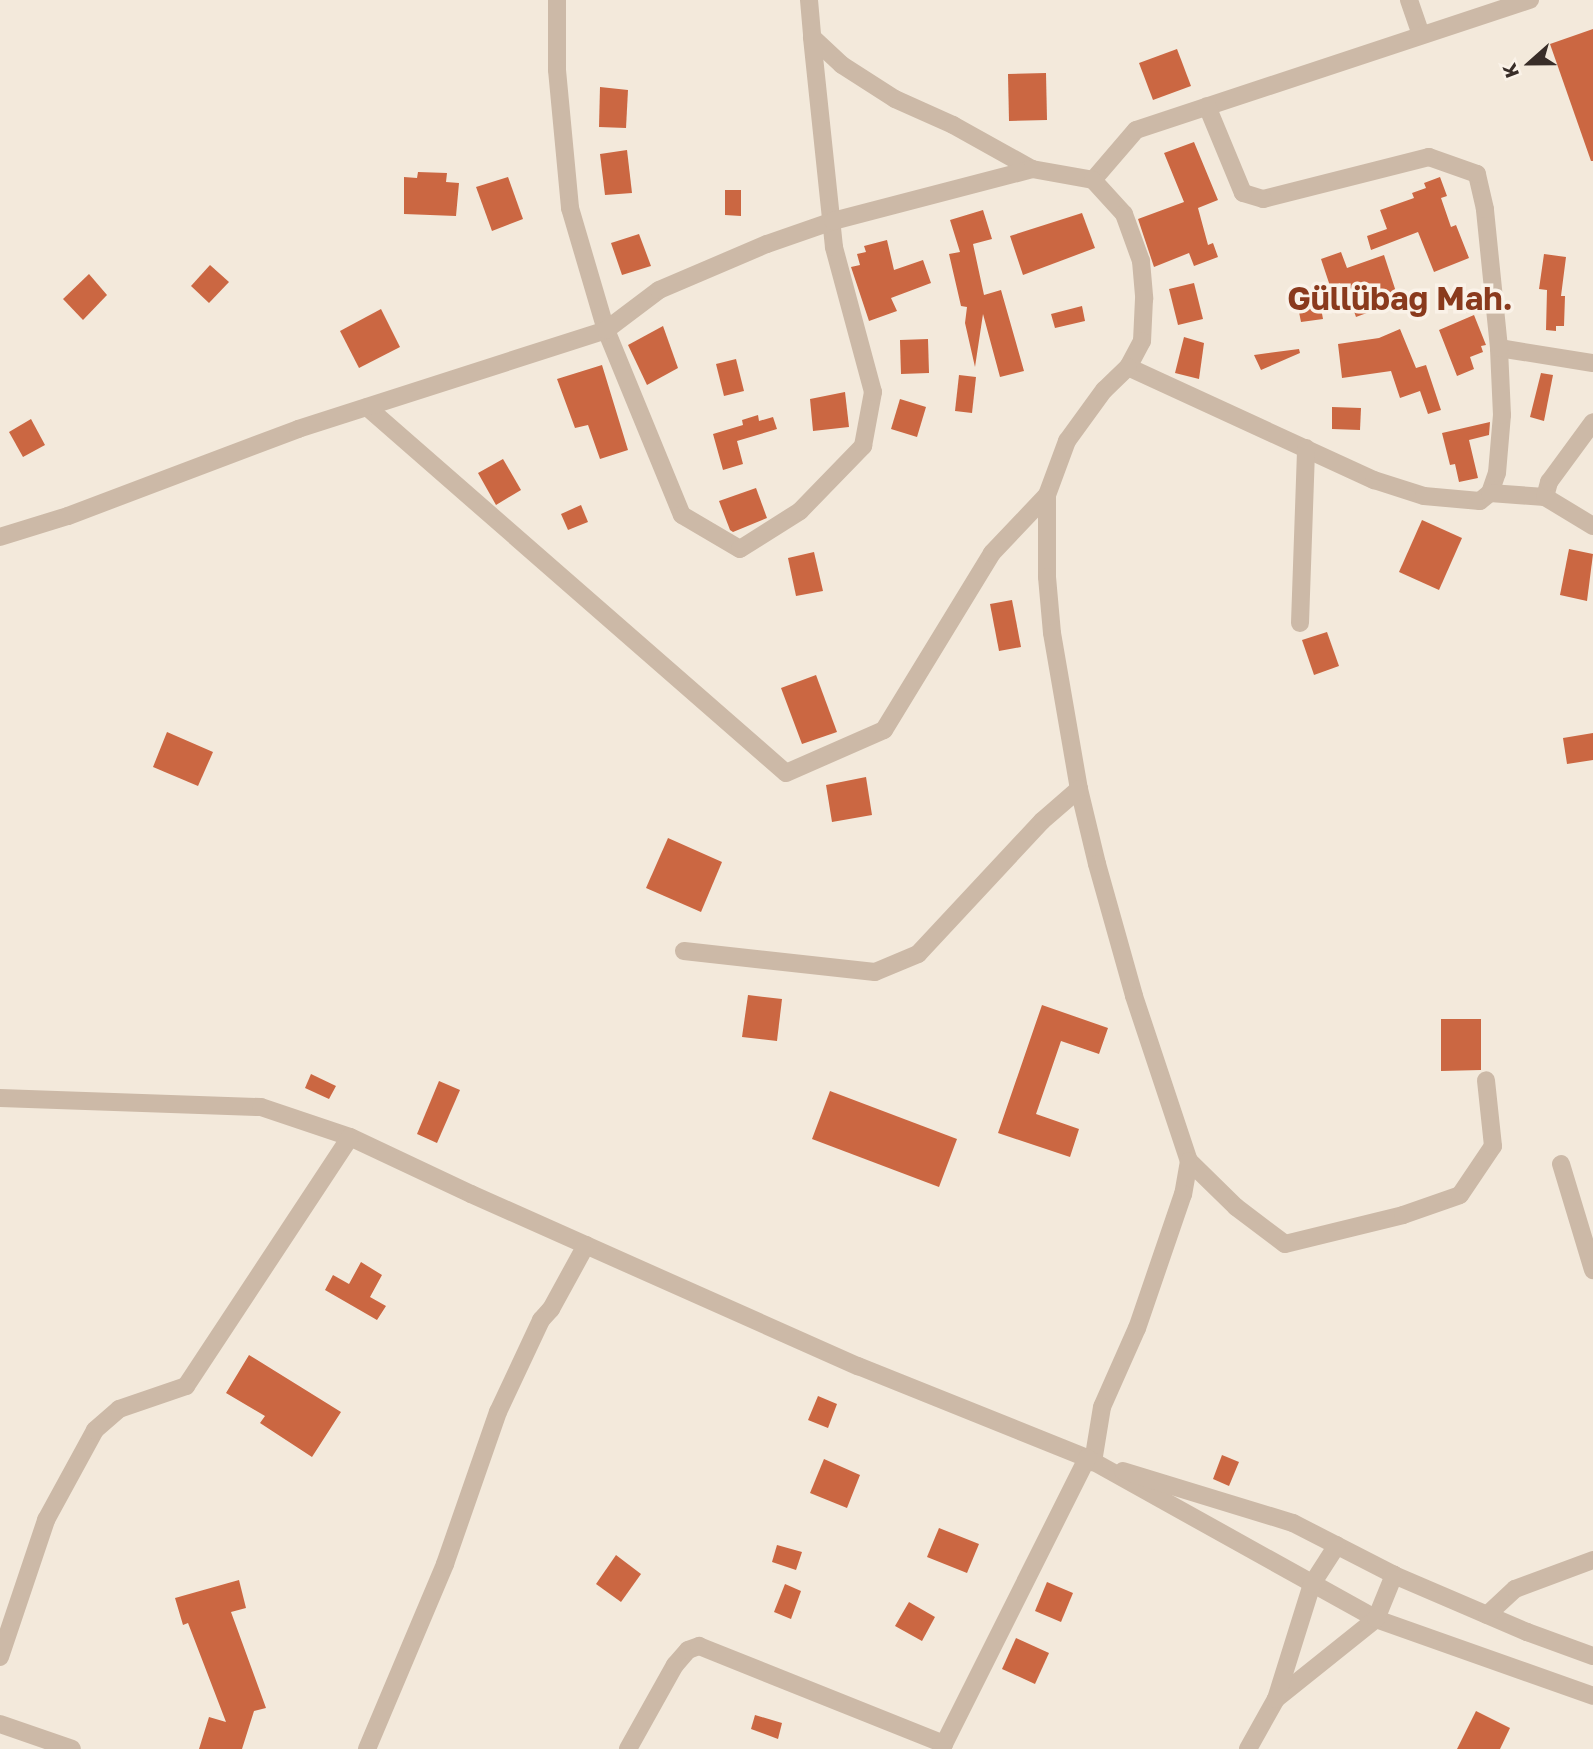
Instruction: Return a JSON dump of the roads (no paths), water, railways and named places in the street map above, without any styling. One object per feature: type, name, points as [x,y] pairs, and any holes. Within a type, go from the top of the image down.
[{"type":"street","points":[[557,0],[557,70],[570,208],[606,330],[682,515],[740,549],[800,511],[863,446],[873,391],[834,247],[809,0]]},
{"type":"street","points":[[1409,0],[1422,34]]},
{"type":"street","points":[[1093,180],[1136,130],[1530,0]]},
{"type":"street","points":[[812,37],[842,65],[895,99],[953,125],[1032,169],[1093,180],[1124,215],[1141,261],[1144,299],[1142,341],[1128,367],[1104,390],[1067,441],[1047,495],[1047,577],[1052,633],[1079,789],[1134,996],[1189,1161],[1236,1207],[1285,1244],[1403,1215],[1460,1195],[1493,1146],[1486,1080]]},
{"type":"street","points":[[1128,367],[1374,480],[1424,496],[1480,501],[1490,494],[1497,473],[1502,415],[1499,348],[1485,209],[1477,174],[1429,157],[1263,199],[1243,192],[1207,106]]},
{"type":"street","points":[[0,537],[68,516],[298,429],[606,330],[659,290],[767,244],[833,221],[1032,169]]},
{"type":"street","points":[[1499,348],[1593,363]]},
{"type":"street","points":[[367,407],[786,774],[884,730],[992,553],[1047,495]]},
{"type":"street","points":[[1545,497],[1549,482],[1593,422]]},
{"type":"street","points":[[1300,623],[1306,448]]},
{"type":"street","points":[[1490,494],[1545,497],[1593,526]]},
{"type":"street","points":[[684,951],[875,972],[918,954],[1042,821],[1079,789]]},
{"type":"street","points":[[0,1098],[261,1107],[350,1137],[858,1366],[1090,1460],[1293,1523],[1394,1574],[1487,1615],[1593,1656]]},
{"type":"street","points":[[0,1657],[46,1520],[95,1430],[120,1409],[186,1386],[350,1137]]},
{"type":"street","points":[[628,1749],[675,1665],[688,1650],[699,1646],[944,1744],[1090,1460],[1102,1407],[1137,1328],[1183,1194],[1189,1161]]},
{"type":"street","points":[[1561,1164],[1593,1270]]},
{"type":"street","points":[[367,1749],[445,1564],[498,1412],[541,1320],[551,1309],[586,1245]]},
{"type":"street","points":[[1090,1460],[1376,1619],[1593,1696]]},
{"type":"street","points":[[1248,1749],[1276,1699],[1312,1584],[1337,1545]]},
{"type":"street","points":[[1487,1615],[1515,1589],[1593,1560]]},
{"type":"street","points":[[1276,1699],[1376,1619],[1394,1574]]},
{"type":"street","points":[[0,1724],[72,1749]]},
{"type":"district","name":"Güllübağ Mah.","points":[[1400,298]]}]
